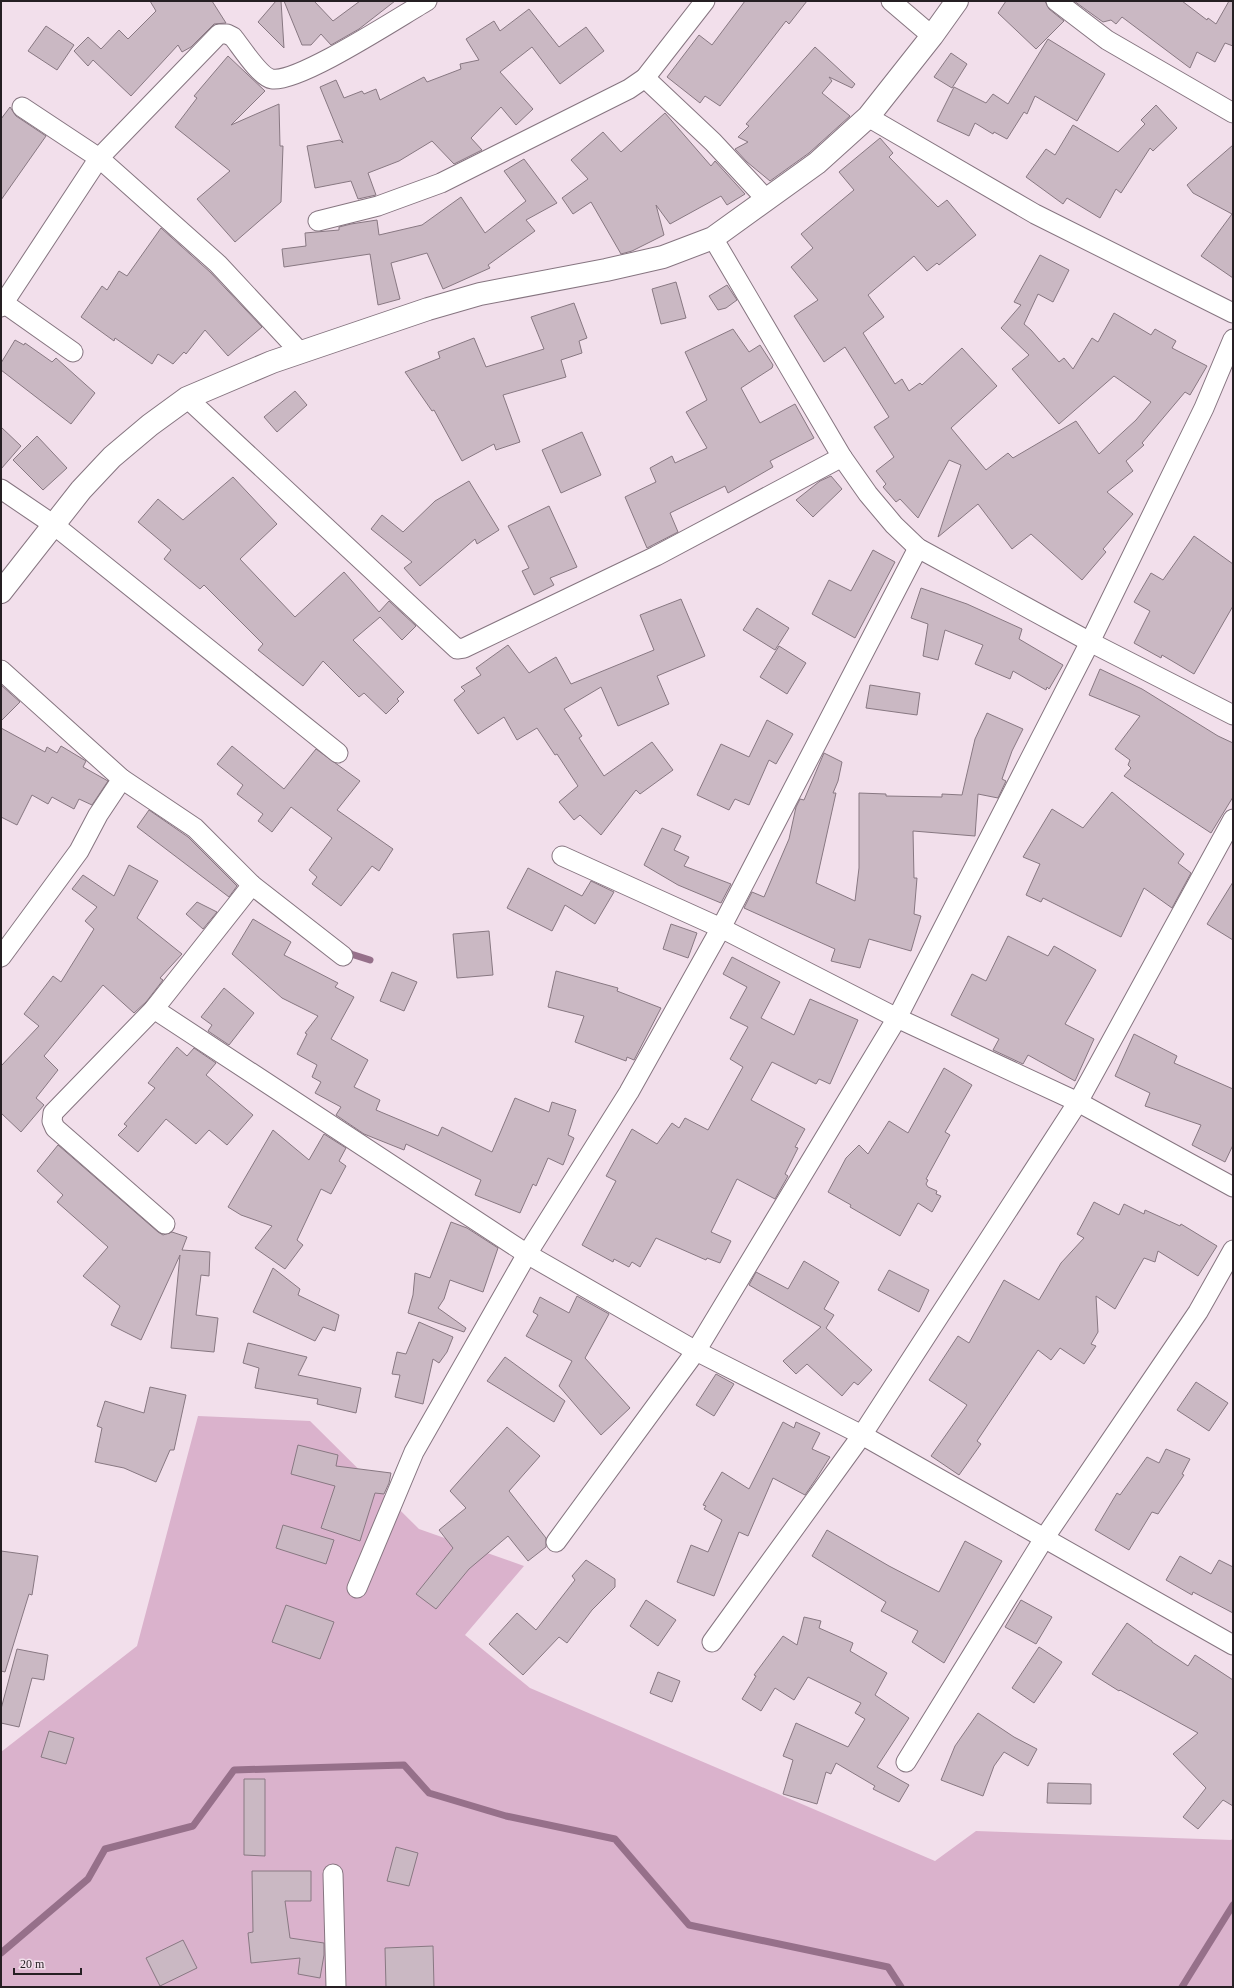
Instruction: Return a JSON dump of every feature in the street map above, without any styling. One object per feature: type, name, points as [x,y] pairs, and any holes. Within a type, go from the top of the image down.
[{"type":"street","points":[[74,352],[2,304],[99,158],[219,34],[227,34],[233,37],[260,71],[271,79],[282,78],[301,72],[325,61],[427,1]]},
{"type":"street","points":[[318,221],[378,206],[441,183],[602,104],[645,78],[705,1]]},
{"type":"street","points":[[891,1],[932,36]]},
{"type":"street","points":[[1,592],[81,490],[112,457],[150,425],[187,398],[300,352],[443,304],[480,294],[606,270],[663,257],[713,238],[817,163],[868,117],[932,36],[956,1]]},
{"type":"street","points":[[1056,1],[1107,40],[1233,113]]},
{"type":"street","points":[[645,78],[713,142],[767,200]]},
{"type":"street","points":[[22,107],[99,158],[218,264],[300,352]]},
{"type":"street","points":[[868,117],[1035,214],[1233,313]]},
{"type":"street","points":[[713,238],[842,458],[868,494],[894,525],[918,548],[1090,642],[1233,715]]},
{"type":"street","points":[[556,1542],[696,1351],[897,1018],[1090,642],[1204,408],[1233,339]]},
{"type":"street","points":[[187,398],[457,649],[464,648],[656,556],[842,458]]},
{"type":"street","points":[[1,489],[54,525],[338,753]]},
{"type":"street","points":[[357,1588],[414,1452],[527,1254],[629,1092],[721,928],[918,548]]},
{"type":"street","points":[[1,670],[122,779],[195,828],[252,885],[343,956]]},
{"type":"street","points":[[1,957],[79,851],[98,815],[122,779]]},
{"type":"street","points":[[712,1642],[862,1435],[1078,1102],[1233,819]]},
{"type":"street","points":[[562,856],[721,928],[897,1018],[1078,1102],[1233,1187]]},
{"type":"street","points":[[165,1224],[55,1128],[52,1121],[53,1113],[154,1009],[252,885]]},
{"type":"street","points":[[154,1009],[527,1254],[696,1351],[862,1435],[1045,1537],[1233,1645]]},
{"type":"street","points":[[906,1762],[1045,1537],[1198,1312],[1233,1250]]},
{"type":"street","points":[[333,1874],[336,1987]]},
{"type":"shaded area","points":[[198,1416],[310,1421],[419,1529],[524,1566],[465,1635],[530,1688],[935,1861],[976,1831],[1231,1840],[1233,1838],[1233,1987],[1,1987],[1,1752],[137,1646]]},
{"type":"building","points":[[150,1],[212,1],[226,23],[214,24],[191,47],[182,52],[178,45],[131,96],[93,60],[88,66],[74,51],[88,37],[101,49],[119,30],[128,39],[156,11]]},
{"type":"building","points":[[276,1],[281,1],[284,48],[258,22]]},
{"type":"building","points":[[284,1],[314,1],[333,21],[360,1],[395,1],[359,29],[331,45],[321,34],[311,45],[302,45]]},
{"type":"building","points":[[745,1],[807,1],[789,24],[786,21],[720,106],[705,96],[700,103],[667,77],[699,35],[712,45]]},
{"type":"building","points":[[1006,1],[1045,1],[1049,9],[1064,21],[1036,49],[998,13]]},
{"type":"building","points":[[1074,1],[1182,1],[1207,20],[1208,18],[1216,24],[1229,1],[1233,1],[1233,46],[1225,43],[1215,62],[1197,52],[1190,68],[1122,17],[1116,24],[1111,20],[1103,22]]},
{"type":"building","points":[[529,9],[559,47],[586,27],[604,51],[560,84],[532,47],[500,72],[533,109],[516,125],[501,107],[471,138],[482,150],[454,164],[432,141],[399,161],[368,173],[376,195],[358,199],[351,181],[315,188],[307,146],[340,140],[343,143],[320,87],[336,80],[344,98],[362,91],[364,94],[376,89],[380,100],[424,77],[427,82],[461,69],[460,64],[479,60],[466,39],[494,21],[500,31]]},
{"type":"building","points":[[46,26],[74,45],[57,70],[28,51]]},
{"type":"building","points":[[1048,39],[1105,74],[1077,121],[1035,96],[1027,114],[1024,112],[1007,139],[994,132],[993,134],[975,123],[969,136],[937,121],[954,87],[986,103],[993,94],[1008,104]]},
{"type":"building","points":[[815,47],[855,84],[852,88],[829,77],[832,81],[822,93],[850,116],[809,153],[770,181],[747,162],[735,149],[748,142],[738,137],[749,126],[746,124]]},
{"type":"building","points":[[951,53],[967,64],[952,88],[934,77]]},
{"type":"building","points":[[228,56],[265,91],[231,125],[279,104],[280,146],[283,146],[281,202],[235,242],[197,199],[230,171],[175,127],[197,98],[194,96]]},
{"type":"building","points":[[1156,105],[1177,128],[1153,151],[1150,148],[1121,193],[1116,189],[1100,218],[1067,198],[1063,204],[1026,177],[1046,149],[1055,155],[1073,125],[1118,152],[1145,124],[1141,120]]},
{"type":"building","points":[[10,107],[16,116],[46,136],[1,200],[1,119]]},
{"type":"building","points":[[665,113],[711,166],[715,161],[745,194],[727,205],[721,196],[670,224],[656,205],[664,235],[632,251],[621,254],[591,202],[573,214],[562,198],[588,179],[571,160],[603,132],[621,152]]},
{"type":"building","points":[[880,138],[893,153],[889,157],[938,207],[947,200],[976,235],[939,265],[937,263],[927,271],[914,256],[868,295],[884,317],[863,333],[895,384],[902,379],[909,391],[920,383],[922,385],[962,348],[997,386],[951,428],[986,470],[1008,453],[1013,458],[1076,421],[1099,454],[1136,420],[1151,402],[1114,376],[1059,424],[1012,369],[1029,355],[1001,328],[1021,305],[1014,302],[1040,255],[1069,270],[1053,302],[1038,294],[1024,324],[1059,362],[1064,358],[1073,369],[1092,338],[1098,342],[1114,313],[1151,335],[1155,329],[1176,341],[1172,348],[1207,366],[1190,395],[1185,392],[1142,443],[1144,445],[1126,461],[1133,471],[1107,492],[1133,514],[1103,549],[1106,552],[1082,580],[1031,534],[1012,549],[978,504],[938,537],[961,465],[949,460],[918,518],[900,499],[896,502],[883,487],[886,484],[876,471],[894,457],[874,427],[889,417],[845,347],[824,362],[794,316],[818,300],[791,267],[813,248],[801,234],[854,190],[839,172]]},
{"type":"building","points":[[1233,145],[1233,278],[1201,256],[1232,214],[1193,193],[1187,185]]},
{"type":"building","points":[[524,159],[557,203],[526,220],[535,231],[488,265],[490,268],[443,289],[427,253],[391,263],[400,299],[378,305],[370,254],[284,267],[282,249],[306,246],[305,233],[339,230],[339,227],[377,220],[379,235],[422,225],[461,197],[485,233],[526,201],[504,171]]},
{"type":"building","points":[[161,228],[210,272],[262,327],[228,356],[205,330],[186,354],[184,352],[173,364],[158,354],[152,364],[115,338],[114,341],[81,317],[102,286],[107,290],[119,271],[127,276]]},
{"type":"building","points":[[676,282],[686,318],[661,324],[652,289]]},
{"type":"building","points":[[727,285],[737,300],[726,308],[718,310],[709,296]]},
{"type":"building","points":[[574,303],[587,338],[579,341],[582,353],[561,360],[566,377],[503,395],[520,442],[496,450],[494,444],[462,461],[434,410],[432,411],[405,372],[440,358],[438,352],[474,338],[486,367],[544,349],[531,317]]},
{"type":"building","points":[[733,329],[749,352],[760,345],[773,365],[772,368],[741,388],[760,423],[795,404],[814,438],[770,461],[773,467],[728,493],[725,486],[670,513],[678,532],[647,548],[625,497],[656,482],[650,468],[672,456],[675,463],[707,448],[686,412],[707,400],[685,352]]},
{"type":"building","points":[[15,340],[24,345],[25,343],[52,362],[56,358],[95,393],[71,424],[1,370],[1,363]]},
{"type":"building","points":[[295,391],[307,405],[277,432],[264,417]]},
{"type":"building","points":[[1,427],[21,446],[1,469]]},
{"type":"building","points":[[582,432],[601,475],[561,493],[542,450]]},
{"type":"building","points":[[37,436],[67,468],[43,490],[13,460]]},
{"type":"building","points":[[831,476],[842,489],[813,517],[796,500],[820,481]]},
{"type":"building","points":[[233,477],[277,524],[240,559],[295,617],[344,572],[379,612],[389,601],[416,626],[402,640],[380,617],[353,640],[404,692],[397,699],[399,701],[386,714],[364,693],[359,697],[323,661],[303,686],[258,650],[263,644],[204,585],[200,589],[164,559],[171,550],[138,522],[158,499],[183,520]]},
{"type":"building","points":[[469,481],[499,530],[477,544],[475,539],[420,586],[404,568],[412,562],[371,529],[382,515],[403,532],[435,501]]},
{"type":"building","points":[[549,506],[577,567],[550,578],[554,585],[534,595],[522,571],[529,568],[508,526]]},
{"type":"building","points":[[1194,536],[1233,564],[1233,606],[1194,674],[1162,655],[1161,658],[1134,643],[1150,611],[1134,602],[1151,573],[1163,580]]},
{"type":"building","points":[[873,550],[895,562],[855,638],[812,614],[829,580],[851,591]]},
{"type":"building","points":[[921,588],[967,604],[1022,629],[1019,639],[1063,665],[1049,689],[1047,687],[1046,690],[1013,671],[1010,679],[975,664],[983,645],[945,630],[938,660],[923,656],[928,624],[911,618]]},
{"type":"building","points":[[681,599],[705,656],[657,676],[669,704],[618,726],[601,687],[564,709],[582,736],[579,738],[604,776],[652,742],[673,770],[640,794],[636,790],[601,835],[580,815],[574,820],[559,802],[578,786],[557,754],[555,755],[537,728],[517,740],[504,717],[478,734],[454,700],[465,691],[461,687],[481,675],[476,668],[508,645],[529,673],[556,657],[571,684],[654,650],[640,615]]},
{"type":"building","points":[[757,608],[789,628],[775,650],[743,630]]},
{"type":"building","points":[[779,646],[806,663],[787,694],[760,677]]},
{"type":"building","points":[[1100,669],[1142,689],[1218,736],[1233,743],[1233,797],[1211,833],[1124,776],[1131,768],[1128,765],[1130,760],[1115,749],[1140,716],[1089,695]]},
{"type":"building","points":[[1,685],[20,702],[1,721]]},
{"type":"building","points":[[870,685],[920,693],[917,715],[866,708]]},
{"type":"building","points":[[987,713],[1023,729],[1012,751],[1002,779],[1006,781],[998,798],[978,794],[975,836],[913,831],[914,878],[917,878],[914,914],[921,916],[911,951],[869,939],[860,968],[831,961],[835,949],[744,908],[752,892],[764,897],[789,839],[796,807],[800,799],[804,800],[824,753],[842,762],[838,781],[833,793],[836,793],[816,883],[855,901],[859,868],[859,793],[886,794],[886,796],[942,797],[942,794],[962,795],[975,739]]},
{"type":"building","points":[[767,720],[793,734],[776,764],[769,760],[749,805],[735,799],[729,810],[697,795],[721,744],[749,757]]},
{"type":"building","points":[[1,728],[45,752],[47,747],[57,753],[61,746],[86,761],[83,767],[108,781],[92,805],[79,799],[74,809],[52,797],[48,804],[32,795],[17,825],[1,817]]},
{"type":"building","points":[[232,746],[284,789],[316,749],[360,781],[337,810],[393,849],[379,871],[372,866],[341,906],[312,884],[317,877],[309,870],[332,838],[291,807],[272,832],[258,821],[263,814],[237,794],[243,785],[217,764]]},
{"type":"building","points":[[1112,792],[1184,854],[1178,863],[1191,873],[1172,908],[1144,888],[1121,937],[1043,898],[1041,902],[1026,895],[1040,864],[1023,857],[1052,809],[1083,828]]},
{"type":"building","points":[[149,810],[188,837],[237,886],[229,897],[137,827]]},
{"type":"building","points":[[662,828],[681,836],[674,850],[689,857],[684,866],[731,884],[721,903],[678,885],[644,865]]},
{"type":"building","points":[[129,865],[158,881],[137,918],[182,954],[160,978],[163,980],[146,1002],[134,1013],[103,985],[44,1056],[58,1070],[36,1098],[44,1105],[21,1132],[1,1113],[1,1066],[39,1026],[24,1014],[53,976],[61,982],[94,929],[85,921],[97,907],[72,889],[83,875],[114,896]]},
{"type":"building","points":[[528,868],[582,896],[591,881],[614,892],[595,924],[565,905],[552,931],[507,908]]},
{"type":"building","points":[[1233,882],[1233,940],[1207,924]]},
{"type":"building","points":[[197,902],[217,912],[203,929],[186,914]]},
{"type":"building","points":[[253,919],[291,942],[284,955],[338,983],[335,987],[354,997],[331,1039],[368,1060],[354,1087],[380,1100],[376,1110],[438,1136],[442,1127],[492,1152],[515,1098],[549,1112],[552,1102],[576,1110],[568,1135],[574,1138],[563,1165],[548,1158],[536,1186],[533,1184],[520,1213],[475,1195],[481,1180],[406,1144],[404,1150],[364,1134],[336,1115],[341,1107],[315,1093],[321,1082],[312,1077],[317,1065],[297,1054],[307,1034],[305,1033],[318,1016],[282,998],[232,954]]},
{"type":"building","points":[[671,924],[697,933],[688,958],[663,949]]},
{"type":"building","points":[[489,931],[493,975],[457,978],[453,934]]},
{"type":"building","points":[[1008,936],[1048,956],[1054,946],[1096,970],[1065,1024],[1094,1039],[1075,1081],[1028,1055],[1023,1064],[993,1050],[999,1039],[951,1015],[972,974],[986,981]]},
{"type":"building","points":[[732,957],[780,982],[761,1018],[794,1035],[810,999],[858,1020],[830,1084],[819,1079],[816,1084],[772,1062],[751,1100],[805,1129],[795,1147],[798,1148],[785,1174],[788,1176],[775,1199],[737,1179],[711,1232],[731,1241],[720,1263],[707,1258],[706,1260],[656,1238],[640,1267],[632,1262],[629,1267],[614,1259],[613,1262],[582,1245],[616,1181],[606,1176],[632,1129],[657,1144],[672,1123],[679,1128],[685,1118],[708,1130],[743,1067],[730,1059],[748,1027],[730,1018],[747,987],[723,974]]},
{"type":"building","points":[[556,971],[618,988],[617,991],[661,1008],[634,1060],[627,1057],[626,1061],[575,1042],[584,1016],[548,1007]]},
{"type":"building","points":[[392,972],[417,982],[404,1011],[380,1001]]},
{"type":"building","points":[[224,988],[254,1013],[229,1045],[208,1031],[212,1025],[201,1017]]},
{"type":"building","points":[[1134,1034],[1177,1056],[1174,1063],[1233,1089],[1233,1145],[1225,1162],[1192,1145],[1201,1125],[1145,1106],[1150,1093],[1115,1076]]},
{"type":"building","points":[[177,1047],[187,1056],[194,1048],[216,1063],[206,1075],[253,1115],[227,1145],[209,1130],[196,1144],[166,1119],[138,1152],[118,1135],[127,1126],[124,1124],[155,1088],[148,1083]]},
{"type":"building","points":[[944,1068],[972,1085],[945,1132],[950,1135],[926,1179],[928,1180],[926,1184],[928,1187],[937,1191],[936,1194],[941,1196],[932,1212],[918,1203],[900,1236],[850,1207],[851,1205],[828,1192],[846,1158],[859,1145],[868,1154],[889,1121],[908,1133]]},
{"type":"building","points":[[273,1130],[309,1160],[324,1134],[346,1148],[339,1161],[346,1166],[331,1194],[321,1189],[297,1240],[303,1245],[285,1269],[255,1248],[272,1226],[241,1215],[228,1207]]},
{"type":"building","points":[[58,1145],[158,1232],[163,1235],[172,1232],[187,1237],[182,1250],[210,1252],[209,1276],[201,1275],[196,1315],[218,1318],[214,1352],[171,1348],[180,1255],[141,1340],[111,1325],[120,1306],[83,1276],[108,1247],[57,1202],[63,1195],[37,1171]]},
{"type":"building","points":[[1094,1202],[1119,1215],[1124,1204],[1144,1214],[1145,1210],[1180,1226],[1181,1224],[1217,1246],[1198,1276],[1158,1251],[1155,1262],[1144,1258],[1115,1309],[1096,1296],[1098,1332],[1091,1344],[1096,1346],[1084,1364],[1060,1348],[1051,1360],[1038,1350],[977,1441],[981,1444],[959,1475],[931,1456],[967,1405],[929,1380],[958,1336],[969,1343],[1004,1280],[1039,1300],[1061,1263],[1084,1238],[1077,1234]]},
{"type":"building","points":[[451,1222],[467,1228],[498,1248],[483,1292],[450,1280],[444,1299],[438,1308],[466,1328],[464,1332],[408,1313],[413,1295],[415,1273],[430,1278]]},
{"type":"building","points":[[804,1261],[839,1282],[824,1309],[834,1315],[826,1328],[872,1370],[858,1385],[854,1382],[842,1396],[807,1364],[796,1374],[783,1361],[821,1327],[749,1285],[756,1272],[788,1289]]},
{"type":"building","points":[[273,1268],[300,1289],[298,1295],[339,1315],[335,1331],[323,1327],[315,1341],[253,1312]]},
{"type":"building","points":[[889,1270],[929,1290],[919,1312],[878,1290]]},
{"type":"building","points":[[577,1296],[609,1314],[585,1358],[630,1408],[601,1435],[559,1386],[572,1361],[526,1336],[538,1315],[533,1312],[540,1297],[569,1313]]},
{"type":"building","points":[[419,1322],[453,1337],[447,1352],[439,1363],[433,1359],[423,1404],[395,1397],[400,1375],[392,1374],[397,1352],[406,1354]]},
{"type":"building","points":[[248,1343],[307,1357],[298,1375],[361,1388],[356,1413],[317,1404],[318,1399],[255,1388],[259,1368],[243,1363]]},
{"type":"building","points":[[505,1357],[565,1401],[554,1422],[487,1381]]},
{"type":"building","points":[[716,1374],[734,1384],[714,1416],[696,1405]]},
{"type":"building","points":[[1196,1382],[1228,1403],[1209,1431],[1177,1410]]},
{"type":"building","points":[[150,1387],[186,1395],[174,1450],[170,1450],[156,1482],[124,1468],[95,1462],[102,1428],[97,1426],[105,1401],[144,1413]]},
{"type":"building","points":[[783,1422],[794,1428],[796,1422],[820,1433],[812,1449],[830,1457],[816,1479],[805,1495],[773,1478],[748,1536],[739,1532],[714,1596],[677,1582],[691,1545],[708,1552],[722,1520],[704,1509],[706,1506],[703,1505],[722,1472],[749,1489]]},
{"type":"building","points":[[507,1427],[540,1456],[509,1491],[546,1538],[546,1547],[528,1561],[508,1536],[469,1569],[436,1609],[416,1594],[453,1548],[439,1530],[466,1508],[450,1491]]},
{"type":"building","points":[[298,1445],[338,1455],[336,1466],[391,1473],[389,1483],[384,1494],[375,1493],[360,1541],[321,1528],[335,1486],[291,1474]]},
{"type":"building","points":[[1166,1449],[1190,1459],[1182,1474],[1184,1475],[1158,1514],[1152,1512],[1129,1550],[1095,1530],[1117,1493],[1120,1495],[1147,1457],[1159,1463]]},
{"type":"building","points":[[283,1525],[334,1540],[326,1564],[276,1548]]},
{"type":"building","points":[[827,1530],[889,1566],[939,1592],[965,1541],[1002,1561],[944,1663],[912,1642],[918,1631],[881,1611],[886,1602],[812,1556]]},
{"type":"building","points":[[1,1551],[38,1556],[32,1595],[29,1594],[5,1672],[1,1671]]},
{"type":"building","points":[[1180,1556],[1211,1574],[1219,1560],[1233,1567],[1233,1613],[1193,1592],[1192,1595],[1166,1580]]},
{"type":"building","points":[[586,1560],[615,1579],[615,1587],[592,1610],[567,1643],[559,1637],[523,1675],[489,1644],[517,1613],[536,1630],[575,1580],[572,1576]]},
{"type":"building","points":[[646,1600],[676,1620],[658,1646],[630,1626]]},
{"type":"building","points":[[1021,1600],[1052,1617],[1036,1644],[1005,1627]]},
{"type":"building","points":[[286,1605],[334,1622],[320,1659],[272,1642]]},
{"type":"building","points":[[804,1617],[821,1621],[819,1628],[853,1643],[850,1651],[887,1673],[875,1695],[909,1718],[877,1767],[909,1785],[899,1802],[873,1789],[875,1786],[836,1763],[831,1774],[826,1772],[817,1804],[783,1794],[793,1760],[783,1756],[796,1723],[848,1747],[865,1719],[855,1713],[861,1703],[808,1677],[794,1700],[775,1688],[761,1711],[742,1699],[756,1676],[754,1675],[783,1636],[797,1645]]},
{"type":"building","points":[[1127,1623],[1188,1666],[1195,1655],[1233,1680],[1233,1806],[1223,1800],[1198,1829],[1183,1817],[1206,1788],[1173,1754],[1198,1733],[1120,1690],[1119,1691],[1092,1674]]},
{"type":"building","points":[[1039,1647],[1062,1662],[1034,1703],[1012,1688]]},
{"type":"building","points":[[17,1649],[48,1655],[44,1680],[32,1678],[19,1727],[1,1723],[1,1709]]},
{"type":"building","points":[[658,1672],[680,1681],[672,1702],[650,1693]]},
{"type":"building","points":[[978,1713],[1014,1737],[1037,1749],[1028,1766],[1004,1752],[994,1766],[983,1796],[941,1780],[955,1746]]},
{"type":"building","points":[[49,1731],[74,1738],[66,1764],[41,1757]]},
{"type":"building","points":[[244,1779],[265,1779],[265,1856],[244,1855]]},
{"type":"building","points":[[1048,1783],[1091,1784],[1091,1804],[1047,1803]]},
{"type":"building","points":[[396,1847],[418,1853],[409,1886],[387,1881]]},
{"type":"building","points":[[252,1871],[311,1871],[311,1901],[285,1901],[290,1938],[324,1943],[324,1955],[320,1978],[298,1974],[300,1958],[251,1963],[248,1933],[253,1932]]},
{"type":"building","points":[[183,1940],[197,1968],[160,1986],[146,1958]]},
{"type":"building","points":[[433,1946],[434,1987],[386,1987],[385,1948]]},
{"type":"waterway","points":[[345,950],[351,954],[370,960]]},
{"type":"waterway","points":[[1,1953],[88,1879],[105,1849],[193,1826],[234,1770],[404,1765],[429,1793],[506,1816],[615,1839],[689,1925],[888,1967],[901,1987]]},
{"type":"waterway","points":[[1182,1987],[1233,1905]]}]
